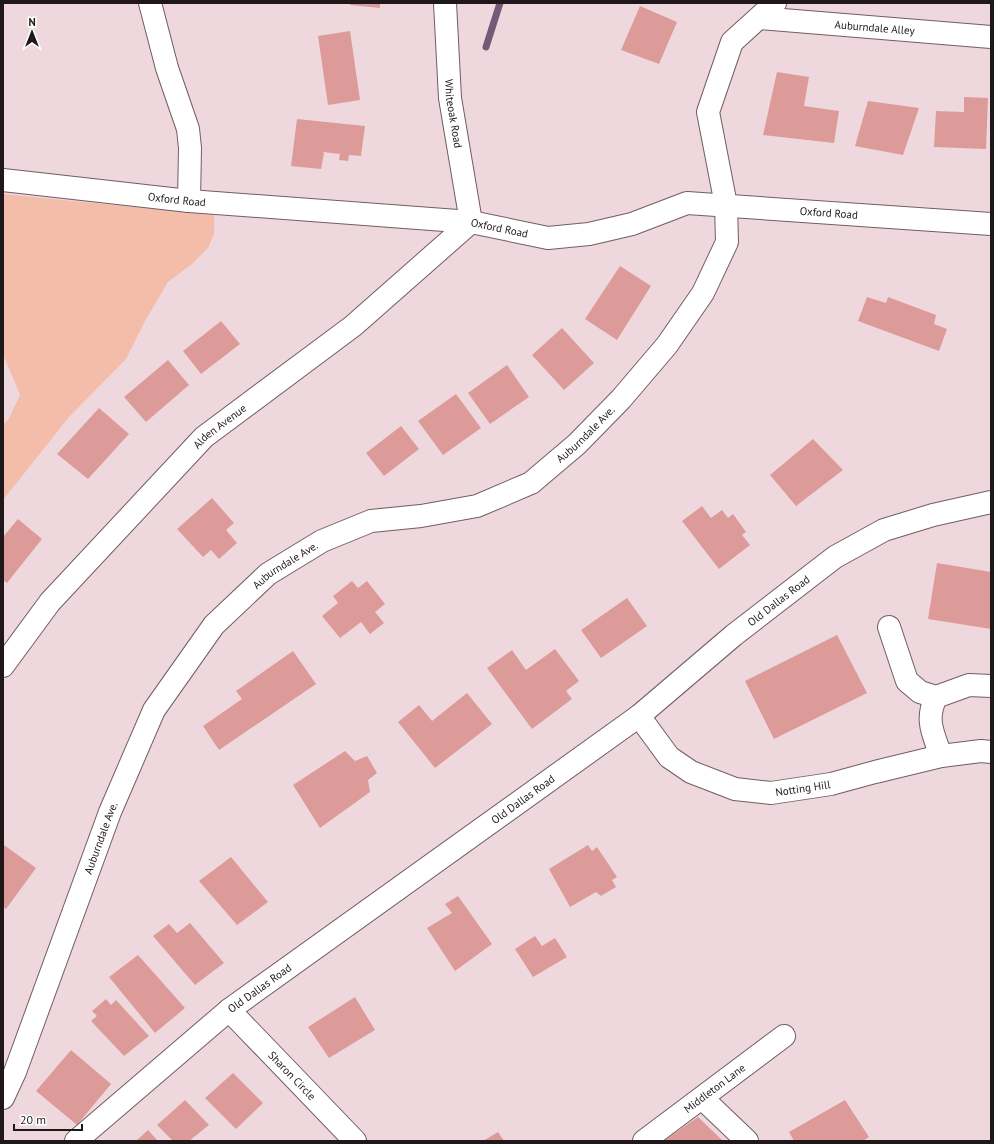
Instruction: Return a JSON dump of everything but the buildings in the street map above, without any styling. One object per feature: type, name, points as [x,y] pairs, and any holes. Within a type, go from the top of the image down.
[{"type":"street","points":[[150,3],[167,68],[189,134],[189,201]]},
{"type":"street","name":"Whiteoak Road","points":[[445,3],[450,98],[471,222]]},
{"type":"street","name":"Auburndale Ave.","points":[[3,1098],[15,1072],[110,812],[154,710],[214,625],[268,574],[322,542],[371,521],[422,516],[478,506],[531,483],[577,444],[621,399],[667,345],[703,293],[727,242],[726,205],[708,112],[732,42],[775,3]]},
{"type":"street","name":"Auburndale Alley","points":[[759,18],[991,37]]},
{"type":"street","name":"Oxford Road","points":[[3,180],[189,201],[471,222],[548,238],[588,234],[632,224],[687,202],[814,213],[991,224]]},
{"type":"street","name":"Alden Avenue","points":[[3,666],[50,602],[204,437],[353,326],[471,222]]},
{"type":"street","name":"Old Dallas Road","points":[[76,1141],[229,1010],[639,716],[734,635],[835,557],[884,530],[933,515],[991,502]]},
{"type":"street","points":[[889,627],[907,681],[920,692],[936,697],[969,685],[991,686]]},
{"type":"street","points":[[936,697],[930,710],[930,722],[941,756]]},
{"type":"street","name":"Notting Hill","points":[[639,716],[669,757],[691,772],[735,788],[771,794],[831,784],[941,756],[981,751],[991,752]]},
{"type":"street","name":"Sharon Circle","points":[[229,1010],[355,1141]]},
{"type":"street","name":"Middleton Lane","points":[[644,1141],[784,1036]]},
{"type":"street","points":[[702,1098],[747,1141]]},
{"type":"shaded area","points":[[3,194],[214,215],[214,234],[208,248],[192,264],[168,282],[145,321],[126,359],[69,417],[3,500],[3,424],[8,420],[20,395],[3,354]]},
{"type":"waterway","points":[[486,47],[500,3]]}]
